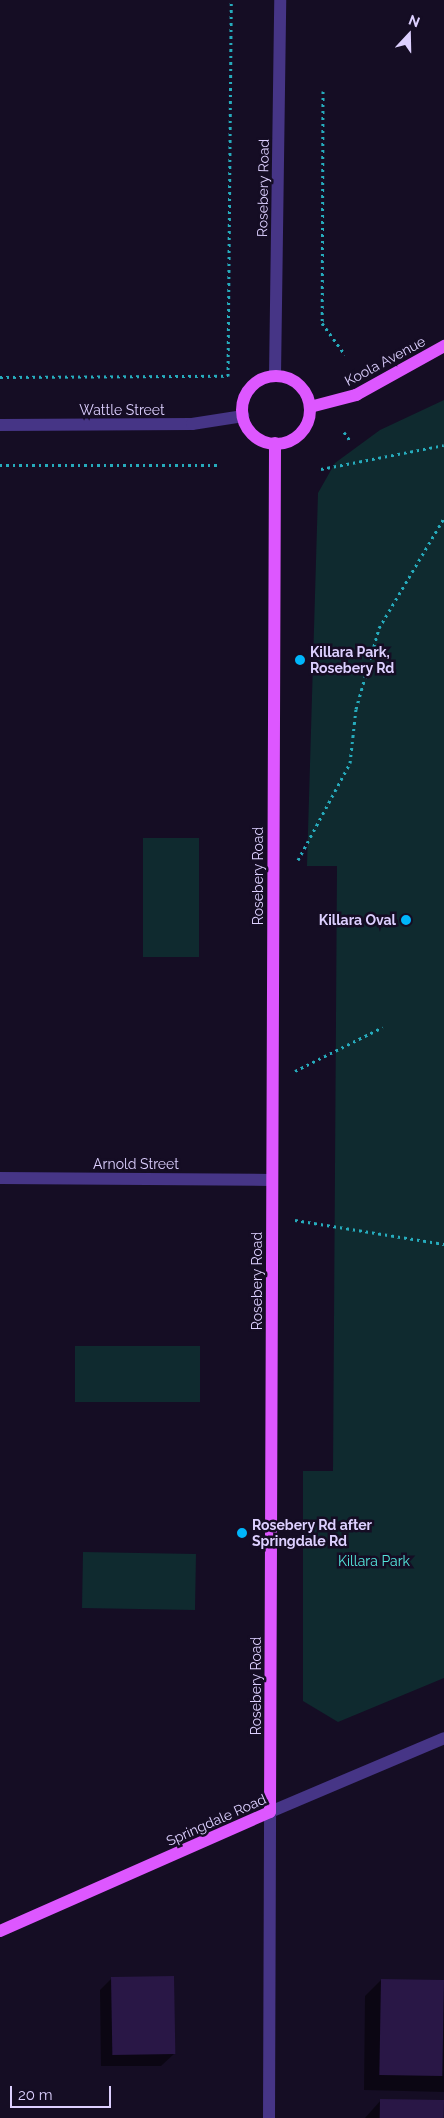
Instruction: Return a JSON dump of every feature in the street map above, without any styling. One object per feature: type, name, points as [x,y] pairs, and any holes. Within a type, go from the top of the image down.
[{"type":"main road","name":"Koola Avenue","points":[[310,407],[356,395],[444,346]]},
{"type":"main road","points":[[274,376],[285,377],[302,388],[310,407],[309,419],[296,437],[275,443],[254,435],[243,416],[244,398],[253,384],[274,376]]},
{"type":"main road","name":"Rosebery Road","points":[[270,1812],[275,443]]},
{"type":"main road","name":"Springdale Road","points":[[0,1930],[270,1812]]},
{"type":"street","name":"Rosebery Road","points":[[274,376],[280,0]]},
{"type":"street","name":"Wattle Street","points":[[0,426],[192,424],[243,416]]},
{"type":"street","name":"Arnold Street","points":[[0,1178],[272,1180]]},
{"type":"street","name":"Springdale Road","points":[[270,1812],[444,1738]]},
{"type":"street","name":"Rosebery Road","points":[[269,2118],[270,1812]]},
{"type":"path","points":[[0,377],[228,376],[231,0]]},
{"type":"path","points":[[323,91],[322,323],[345,355]]},
{"type":"path","points":[[344,432],[351,442]]},
{"type":"path","points":[[321,469],[444,445]]},
{"type":"path","points":[[0,465],[219,465]]},
{"type":"path","points":[[296,862],[350,764],[356,709],[378,628],[444,518]]},
{"type":"path","points":[[272,1083],[383,1027]]},
{"type":"path","points":[[272,1217],[444,1244]]},
{"type":"green space","name":"Killara Park","points":[[444,400],[444,1678],[338,1722],[303,1701],[303,1471],[333,1471],[337,866],[307,866],[318,493],[335,463],[380,430]]},
{"type":"green space","points":[[143,838],[199,838],[199,957],[143,957]]},
{"type":"green space","points":[[75,1346],[200,1346],[200,1402],[75,1402]]},
{"type":"green space","points":[[83,1552],[196,1554],[195,1610],[82,1608]]},
{"type":"building","points":[[174,1976],[175,2054],[112,2055],[111,1977]]},
{"type":"building","points":[[381,1979],[444,1980],[442,2076],[379,2075]]},
{"type":"building","points":[[380,2099],[444,2100],[444,2118],[380,2118]]},
{"type":"place","name":"Killara Park, Rosebery Rd","points":[[300,660]]},
{"type":"place","name":"Killara Oval","points":[[406,920]]},
{"type":"place","name":"Rosebery Rd after Springdale Rd","points":[[242,1533]]}]
